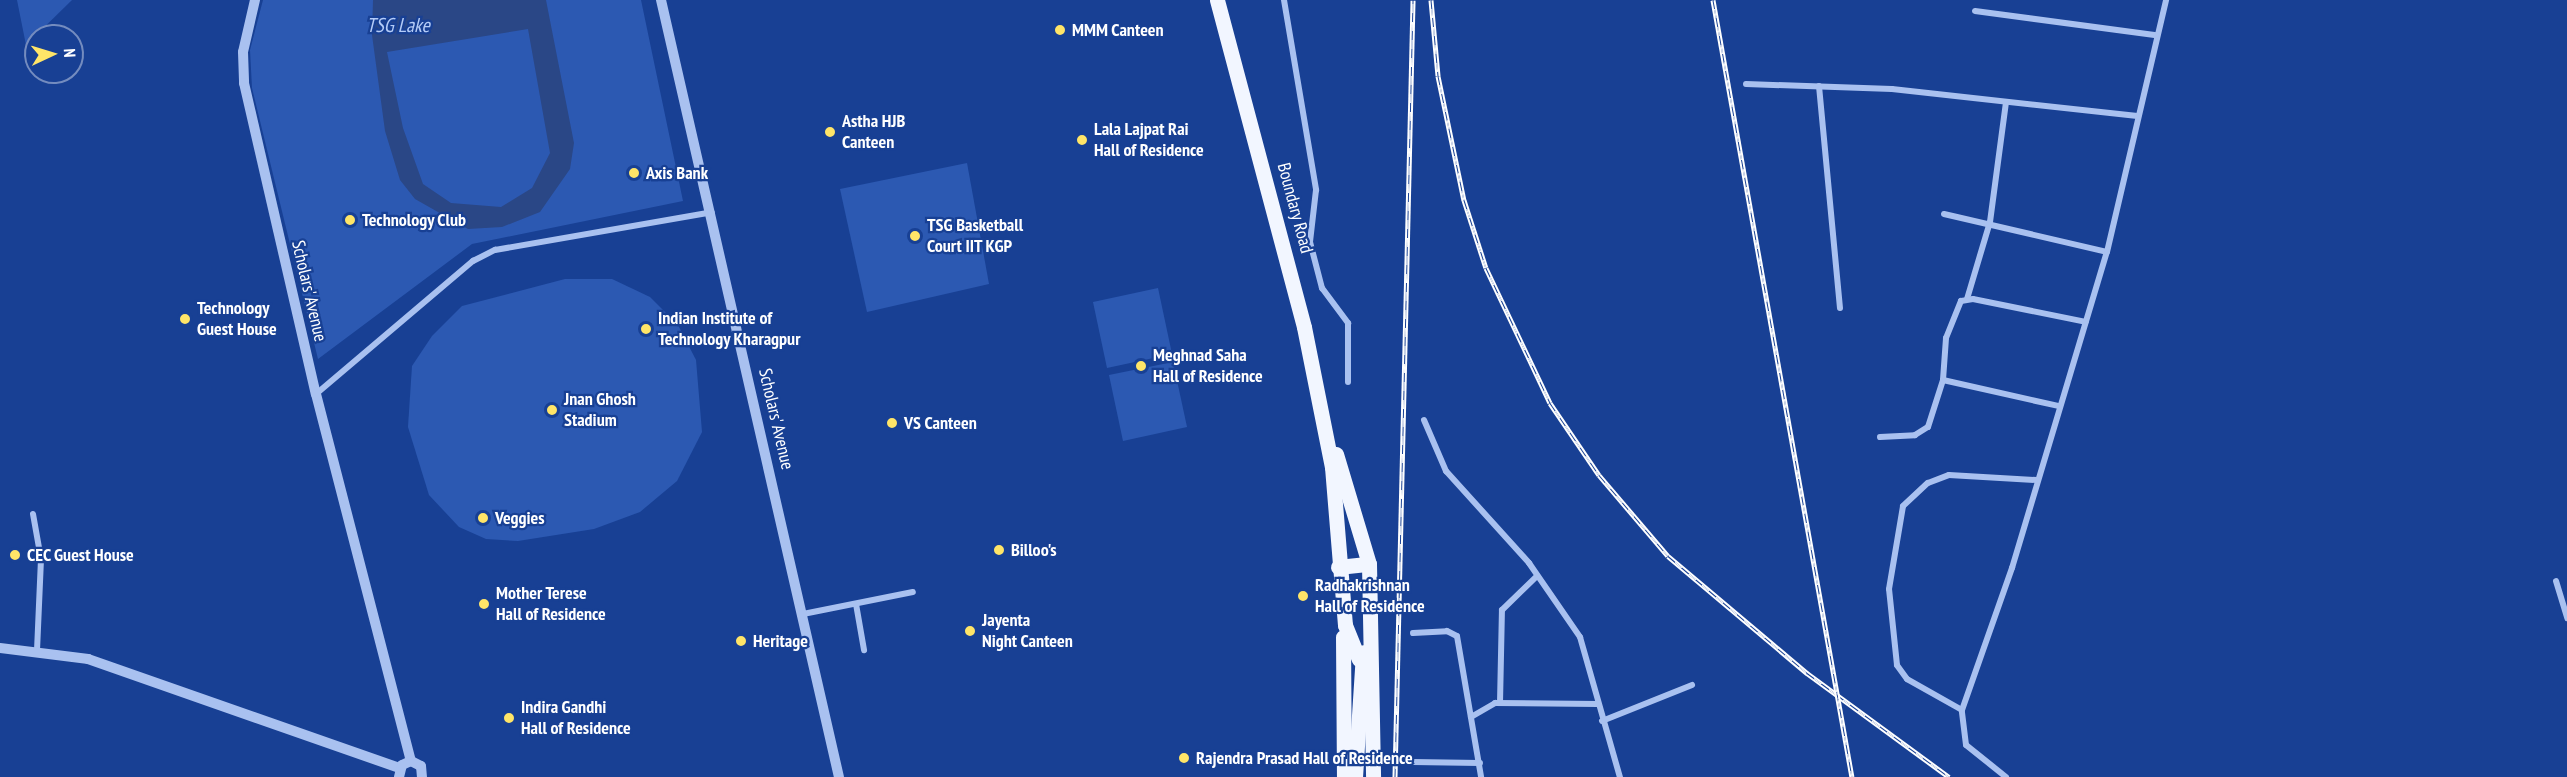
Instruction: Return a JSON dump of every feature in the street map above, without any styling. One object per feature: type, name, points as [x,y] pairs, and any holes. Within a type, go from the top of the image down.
[{"type":"main road","name":"Boundary Road","points":[[1217,0],[1280,220],[1326,428],[1369,564],[1373,638],[1372,777]]},
{"type":"main road","name":"Boundary Road","points":[[1326,428],[1345,625]]},
{"type":"main road","points":[[1338,567],[1369,564]]},
{"type":"main road","points":[[1345,625],[1359,663],[1355,777]]},
{"type":"main road","points":[[1344,777],[1345,625]]},
{"type":"main road","points":[[1359,663],[1373,638]]},
{"type":"street","name":"Scholars' Avenue","points":[[255,0],[243,52],[244,83],[316,394],[411,761]]},
{"type":"street","name":"Scholars' Avenue","points":[[661,0],[712,212],[839,777]]},
{"type":"street","points":[[1284,0],[1317,190],[1310,242],[1322,288],[1348,323],[1348,382]]},
{"type":"street","points":[[2006,777],[1966,745],[1962,710],[2037,480],[2107,252],[2166,0]]},
{"type":"street","points":[[1975,11],[2156,35]]},
{"type":"street","points":[[1746,84],[1819,86],[2138,116]]},
{"type":"street","points":[[1819,86],[1840,308]]},
{"type":"street","points":[[1880,437],[1922,433],[1933,418],[1943,380],[1946,338],[1957,308],[1967,299],[1990,222],[2006,102]]},
{"type":"street","points":[[316,394],[473,261],[495,250],[712,212]]},
{"type":"street","points":[[1944,214],[1990,222],[2107,252]]},
{"type":"street","points":[[1967,299],[2086,322]]},
{"type":"street","points":[[1943,380],[2058,406]]},
{"type":"street","points":[[1424,420],[1446,471],[1537,576],[1583,643],[1602,721],[1620,777]]},
{"type":"street","points":[[1962,710],[1907,680],[1897,665],[1889,589],[1903,506],[1928,483],[1948,475],[2037,480]]},
{"type":"street","points":[[33,514],[41,559],[37,651]]},
{"type":"street","points":[[1500,703],[1502,610],[1537,576]]},
{"type":"street","points":[[2556,581],[2567,618]]},
{"type":"street","points":[[803,614],[913,592]]},
{"type":"street","points":[[856,604],[864,650]]},
{"type":"street","points":[[1413,633],[1447,631],[1457,636],[1482,777]]},
{"type":"street","points":[[0,648],[87,659],[400,772],[411,761],[425,776]]},
{"type":"street","points":[[1602,721],[1692,685]]},
{"type":"street","points":[[1471,717],[1483,706],[1500,703],[1598,704]]},
{"type":"street","points":[[1413,762],[1480,763]]},
{"type":"shaded area","points":[[17,0],[72,0],[47,24],[24,24],[24,35]]},
{"type":"shaded area","points":[[263,0],[641,0],[683,201],[472,244],[318,359],[252,88],[250,50]]},
{"type":"shaded area","name":"TSG Basketball Court IIT KGP","points":[[967,163],[989,284],[867,312],[840,189]]},
{"type":"shaded area","name":"Jnan Ghosh Stadium","points":[[565,279],[612,279],[650,297],[678,325],[696,360],[702,432],[677,481],[640,512],[594,529],[518,541],[486,539],[459,527],[429,495],[408,427],[412,366],[432,336],[462,306]]},
{"type":"shaded area","points":[[1158,288],[1172,354],[1107,368],[1093,302]]},
{"type":"shaded area","points":[[1173,362],[1187,427],[1123,441],[1109,375]]},
{"type":"water","name":"TSG Lake","points":[[373,0],[546,0],[574,143],[570,169],[540,212],[502,227],[468,229],[415,199],[400,180],[385,131],[372,35]],"holes":[[[528,29],[550,153],[532,188],[501,207],[451,203],[423,184],[403,128],[387,52]]]},
{"type":"railway","points":[[1395,777],[1413,0]]},
{"type":"railway","points":[[1431,0],[1438,76],[1464,200],[1486,268],[1550,403],[1599,475],[1668,556],[1807,673],[1949,777]]},
{"type":"railway","points":[[1713,0],[1852,777]]},
{"type":"place","name":"MMM Canteen","points":[[1060,30]]},
{"type":"place","name":"Astha HJB Canteen","points":[[830,132]]},
{"type":"place","name":"Lala Lajpat Rai Hall of Residence","points":[[1082,140]]},
{"type":"place","name":"Axis Bank","points":[[634,173]]},
{"type":"place","name":"Technology Club","points":[[350,220]]},
{"type":"place","name":"TSG Basketball Court IIT KGP","points":[[915,236]]},
{"type":"place","name":"Technology Guest House","points":[[185,319]]},
{"type":"place","name":"Indian Institute of Technology Kharagpur","points":[[646,329]]},
{"type":"place","name":"Meghnad Saha Hall of Residence","points":[[1141,366]]},
{"type":"place","name":"Jnan Ghosh Stadium","points":[[552,410]]},
{"type":"place","name":"VS Canteen","points":[[892,423]]},
{"type":"place","name":"Veggies","points":[[483,518]]},
{"type":"place","name":"Billoo's","points":[[999,550]]},
{"type":"place","name":"CEC Guest House","points":[[15,555]]},
{"type":"place","name":"Radhakrishnan Hall of Residence","points":[[1303,596]]},
{"type":"place","name":"Mother Terese Hall of Residence","points":[[484,604]]},
{"type":"place","name":"Jayenta Night Canteen","points":[[970,631]]},
{"type":"place","name":"Heritage","points":[[741,641]]},
{"type":"place","name":"Indira Gandhi Hall of Residence","points":[[509,718]]},
{"type":"place","name":"Rajendra Prasad Hall of Residence","points":[[1184,758]]}]
